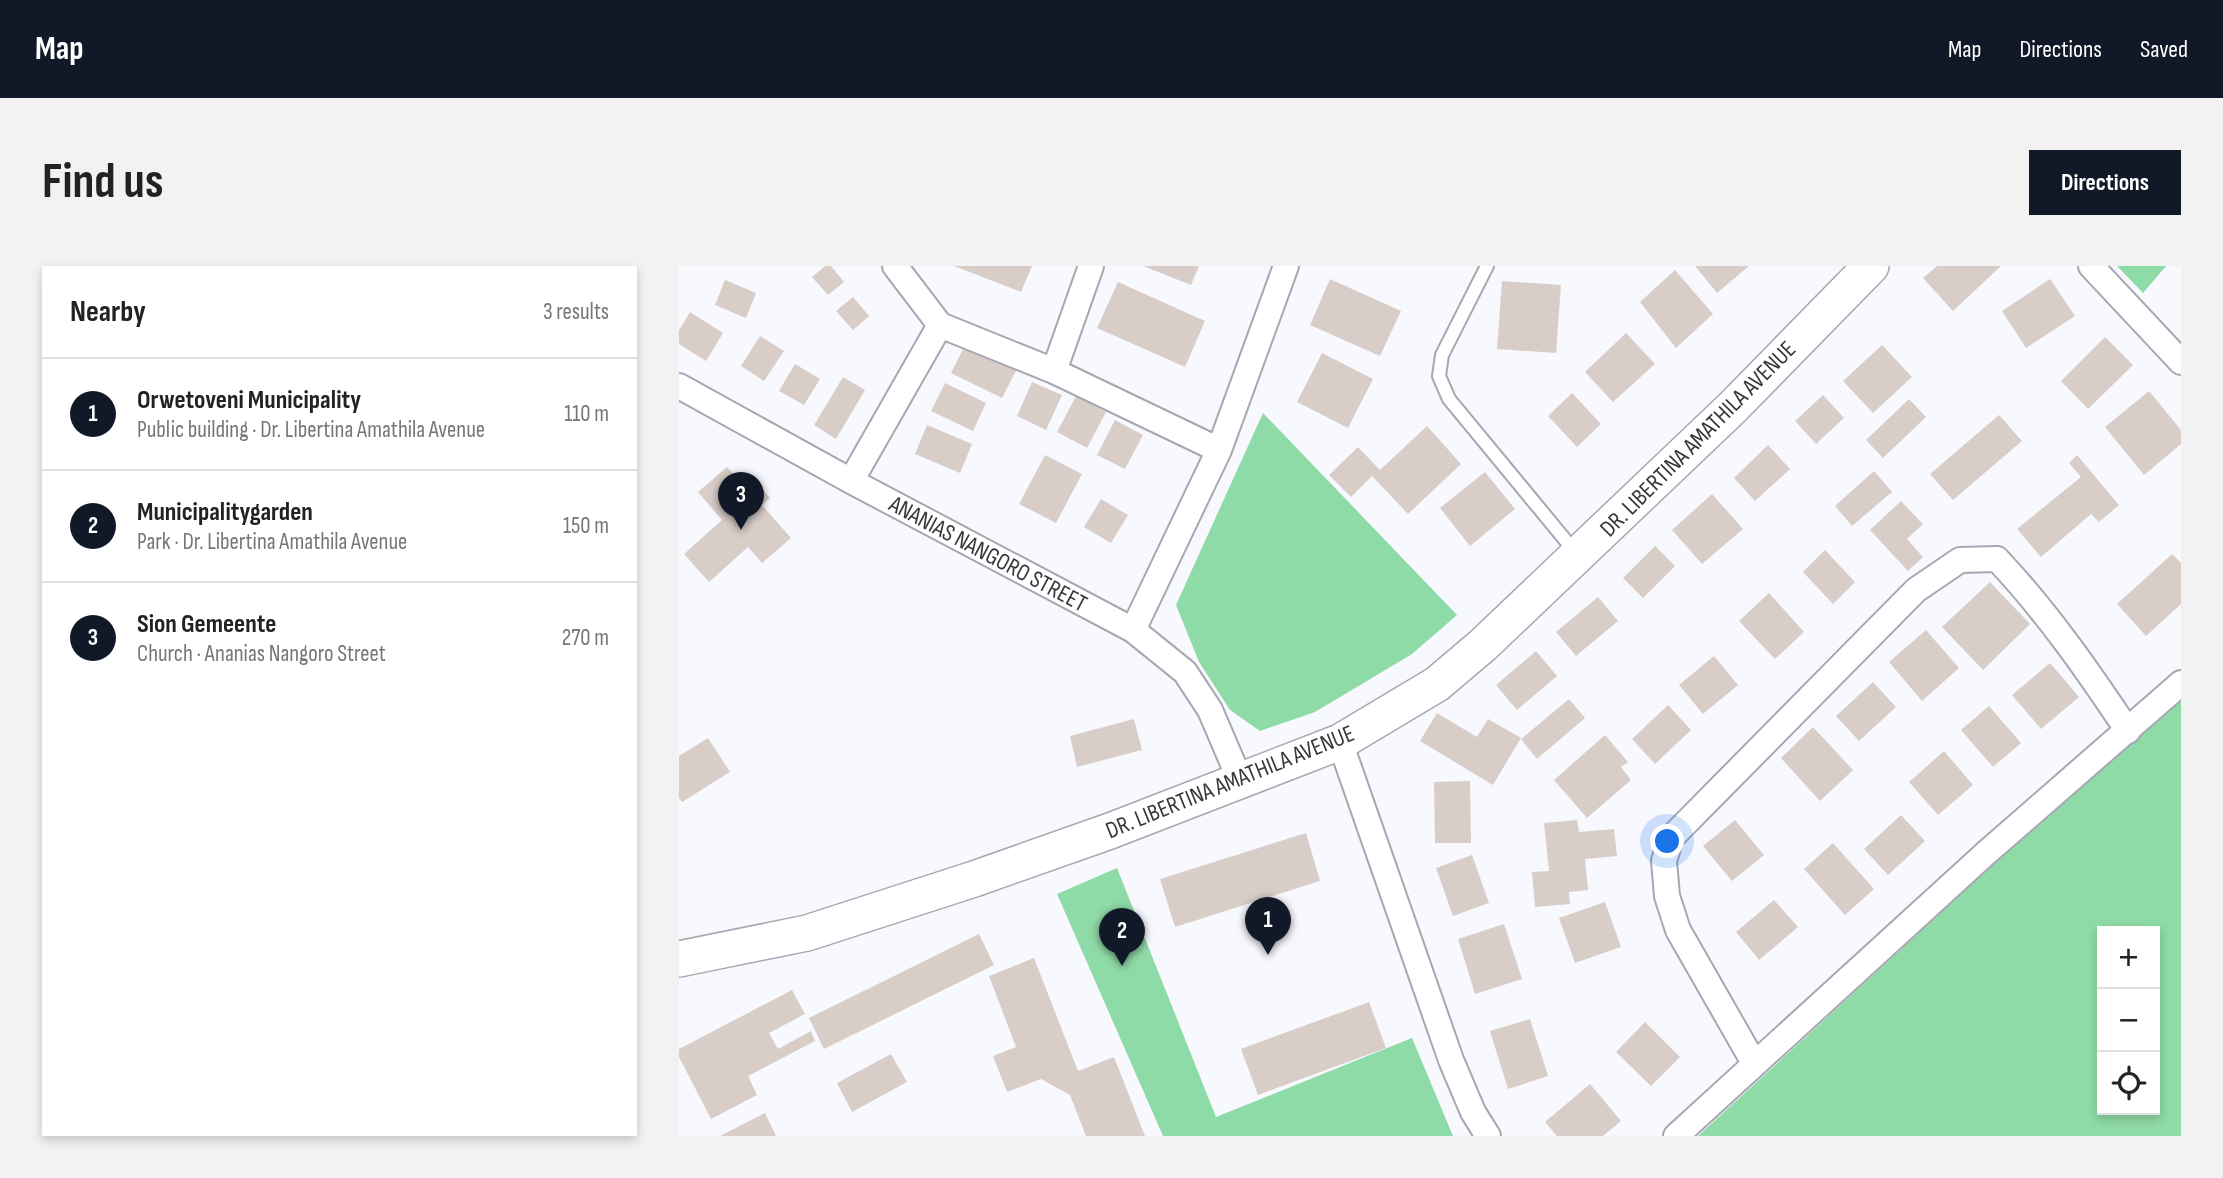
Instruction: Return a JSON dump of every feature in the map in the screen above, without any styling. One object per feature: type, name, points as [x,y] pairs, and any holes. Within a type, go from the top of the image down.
[{"type":"street","points":[[895,266],[940,325],[1054,371],[1219,450]]},
{"type":"street","points":[[1054,371],[1091,266]]},
{"type":"street","points":[[1133,630],[1219,450],[1286,266]]},
{"type":"street","name":"DR. LIBERTINA AMATHILA AVENUE","points":[[679,959],[807,933],[974,879],[1110,831],[1340,742],[1437,684],[1483,645],[1733,407],[1871,266]]},
{"type":"street","points":[[2091,266],[2181,362]]},
{"type":"street","points":[[851,481],[940,325]]},
{"type":"street","name":"ANANIAS NANGORO STREET","points":[[679,386],[851,481],[1133,630],[1185,672],[1210,710],[1240,780]]},
{"type":"street","points":[[1754,1063],[1678,930],[1667,896],[1664,861],[1671,838],[1916,590],[1960,559],[1997,559],[2024,588],[2079,658],[2128,731]]},
{"type":"street","points":[[1676,1136],[1985,854],[2181,683]]},
{"type":"street","points":[[1340,742],[1451,1060],[1473,1112],[1488,1136]]},
{"type":"lane","points":[[1487,266],[1442,355],[1439,376],[1449,399],[1579,556]]},
{"type":"green space","points":[[2117,266],[2166,266],[2143,293]]},
{"type":"green space","points":[[1263,413],[1457,615],[1412,654],[1315,712],[1260,731],[1230,710],[1199,662],[1176,605]]},
{"type":"green space","points":[[2181,696],[2181,1136],[1698,1136],[1995,863]]},
{"type":"green space","points":[[1117,868],[1216,1117],[1412,1038],[1453,1136],[1163,1136],[1057,894]]},
{"type":"building","points":[[825,266],[831,266],[844,282],[828,295],[812,277]]},
{"type":"building","points":[[954,266],[1032,266],[1021,292]]},
{"type":"building","points":[[1143,266],[1199,266],[1191,285]]},
{"type":"building","points":[[1695,266],[1749,266],[1717,293]]},
{"type":"building","points":[[1937,266],[2001,266],[1953,311],[1923,278]]},
{"type":"building","points":[[1675,270],[1713,314],[1676,348],[1640,302]]},
{"type":"building","points":[[1330,279],[1401,311],[1380,356],[1310,325]]},
{"type":"building","points":[[2050,279],[2075,316],[2026,348],[2002,311]]},
{"type":"building","points":[[725,280],[756,293],[746,318],[715,305]]},
{"type":"building","points":[[1502,281],[1561,285],[1556,353],[1497,349]]},
{"type":"building","points":[[1118,282],[1205,321],[1185,367],[1097,328]]},
{"type":"building","points":[[853,297],[869,316],[853,330],[836,311]]},
{"type":"building","points":[[690,312],[723,333],[706,361],[679,344],[679,330]]},
{"type":"building","points":[[1626,333],[1655,364],[1613,402],[1585,372]]},
{"type":"building","points":[[760,336],[784,351],[764,381],[741,366]]},
{"type":"building","points":[[2105,337],[2133,365],[2088,409],[2061,381]]},
{"type":"building","points":[[966,343],[1017,369],[1002,398],[951,373]]},
{"type":"building","points":[[1882,345],[1912,377],[1873,413],[1843,381]]},
{"type":"building","points":[[1322,353],[1373,379],[1348,428],[1297,402]]},
{"type":"building","points":[[795,364],[820,379],[804,405],[779,391]]},
{"type":"building","points":[[843,377],[865,390],[836,439],[814,425]]},
{"type":"building","points":[[1032,382],[1062,395],[1046,430],[1017,416]]},
{"type":"building","points":[[945,383],[986,403],[973,431],[931,411]]},
{"type":"building","points":[[2149,391],[2181,430],[2181,444],[2144,475],[2105,427]]},
{"type":"building","points":[[1572,393],[1601,424],[1577,447],[1548,416]]},
{"type":"building","points":[[1823,395],[1844,418],[1816,444],[1795,421]]},
{"type":"building","points":[[1076,396],[1106,412],[1087,448],[1057,432]]},
{"type":"building","points":[[1909,399],[1926,417],[1883,458],[1866,440]]},
{"type":"building","points":[[1999,415],[2022,441],[1953,500],[1930,474]]},
{"type":"building","points":[[1115,420],[1143,435],[1125,469],[1097,455]]},
{"type":"building","points":[[927,425],[972,444],[960,473],[915,454]]},
{"type":"building","points":[[1427,426],[1461,464],[1408,514],[1372,476],[1351,497],[1329,475],[1358,447],[1380,470]]},
{"type":"building","points":[[1768,445],[1790,469],[1755,501],[1734,478]]},
{"type":"building","points":[[1045,455],[1082,474],[1056,523],[1019,504]]},
{"type":"building","points":[[2077,455],[2119,505],[2099,522],[2091,514],[2041,557],[2017,529],[2081,477],[2069,463]]},
{"type":"building","points":[[727,467],[754,497],[762,489],[770,498],[762,505],[791,538],[762,563],[748,547],[709,582],[684,554],[722,520],[698,492]]},
{"type":"building","points":[[1874,471],[1892,492],[1852,526],[1835,506]]},
{"type":"building","points":[[1485,472],[1515,509],[1470,546],[1440,508]]},
{"type":"building","points":[[1712,494],[1743,529],[1702,564],[1672,530]]},
{"type":"building","points":[[1101,499],[1128,515],[1111,543],[1084,527]]},
{"type":"building","points":[[1901,501],[1923,524],[1907,539],[1923,557],[1908,571],[1870,530]]},
{"type":"building","points":[[1655,546],[1675,566],[1643,598],[1623,578]]},
{"type":"building","points":[[1825,550],[1855,582],[1833,604],[1803,572]]},
{"type":"building","points":[[2172,554],[2181,563],[2181,604],[2146,636],[2117,604]]},
{"type":"building","points":[[1990,582],[2030,624],[1983,670],[1942,627]]},
{"type":"building","points":[[1769,593],[1804,632],[1775,659],[1739,621]]},
{"type":"building","points":[[1598,597],[1618,621],[1576,656],[1556,632]]},
{"type":"building","points":[[1926,630],[1959,668],[1922,701],[1889,662]]},
{"type":"building","points":[[1536,651],[1557,676],[1517,710],[1496,685]]},
{"type":"building","points":[[1714,656],[1738,685],[1703,714],[1679,685]]},
{"type":"building","points":[[2050,663],[2079,697],[2041,729],[2012,695]]},
{"type":"building","points":[[1873,682],[1896,707],[1859,741],[1836,716]]},
{"type":"building","points":[[1569,699],[1585,718],[1537,759],[1521,739]]},
{"type":"building","points":[[1668,705],[1691,730],[1655,764],[1632,739]]},
{"type":"building","points":[[1989,706],[2021,743],[1993,767],[1961,730]]},
{"type":"building","points":[[1437,713],[1477,737],[1488,719],[1521,738],[1493,785],[1420,741]]},
{"type":"building","points":[[1134,719],[1142,750],[1077,767],[1070,736]]},
{"type":"building","points":[[1813,727],[1853,770],[1820,801],[1781,758]]},
{"type":"building","points":[[1605,735],[1628,762],[1621,767],[1631,780],[1587,818],[1554,780]]},
{"type":"building","points":[[708,738],[730,772],[682,802],[679,798],[679,756]]},
{"type":"building","points":[[1944,751],[1973,785],[1938,815],[1909,782]]},
{"type":"building","points":[[1470,781],[1471,843],[1435,843],[1434,782]]},
{"type":"building","points":[[1901,815],[1925,841],[1888,875],[1864,849]]},
{"type":"building","points":[[1577,820],[1579,832],[1614,829],[1617,856],[1585,859],[1588,890],[1569,892],[1570,904],[1535,907],[1532,872],[1549,871],[1544,823]]},
{"type":"building","points":[[1735,820],[1764,855],[1732,881],[1703,846]]},
{"type":"building","points":[[1306,833],[1320,881],[1175,927],[1160,879]]},
{"type":"building","points":[[1833,843],[1874,889],[1845,915],[1804,869]]},
{"type":"building","points":[[1472,855],[1489,903],[1453,916],[1436,868]]},
{"type":"building","points":[[1774,900],[1798,927],[1759,960],[1736,932]]},
{"type":"building","points":[[1605,902],[1621,947],[1575,963],[1559,918]]},
{"type":"building","points":[[1504,924],[1522,979],[1475,994],[1458,939]]},
{"type":"building","points":[[979,934],[994,965],[824,1049],[809,1018]]},
{"type":"building","points":[[1034,958],[1078,1071],[1114,1057],[1145,1136],[1086,1136],[1070,1095],[1041,1079],[1007,1092],[993,1056],[1016,1047],[989,976]]},
{"type":"building","points":[[792,990],[805,1014],[769,1033],[778,1049],[811,1031],[815,1041],[748,1076],[757,1095],[711,1119],[679,1057],[679,1049]]},
{"type":"building","points":[[1369,1002],[1386,1048],[1258,1095],[1241,1049]]},
{"type":"building","points":[[1530,1019],[1548,1076],[1508,1089],[1490,1031]]},
{"type":"building","points":[[1645,1022],[1680,1057],[1651,1086],[1616,1052]]},
{"type":"building","points":[[891,1054],[907,1082],[852,1112],[837,1083]]},
{"type":"building","points":[[1590,1084],[1621,1121],[1603,1136],[1557,1136],[1545,1122]]},
{"type":"building","points":[[765,1113],[776,1136],[720,1136]]},
{"type":"place","name":"Sion Gemeente","points":[[741,530]]},
{"type":"place","name":"Orwetoveni Municipality","points":[[1268,955]]},
{"type":"place","name":"Municipalitygarden","points":[[1122,966]]}]
